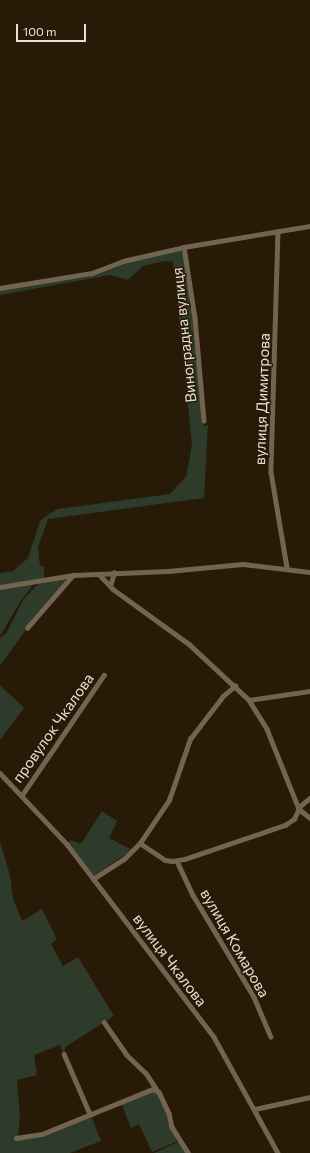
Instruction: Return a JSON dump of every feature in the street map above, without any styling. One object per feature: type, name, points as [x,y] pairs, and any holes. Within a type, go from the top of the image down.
[{"type":"street","points":[[0,288],[92,273],[123,261],[184,247],[310,226]]},
{"type":"street","name":"вулиця Димитрова","points":[[278,231],[271,472],[287,568]]},
{"type":"street","name":"Виноградна вулиця","points":[[184,247],[196,325],[204,421]]},
{"type":"street","points":[[0,587],[73,575],[243,564],[287,568],[310,572]]},
{"type":"street","points":[[110,586],[114,573]]},
{"type":"street","points":[[99,574],[110,586],[174,631],[249,700],[267,729],[299,809],[310,817]]},
{"type":"street","points":[[27,628],[73,575]]},
{"type":"street","name":"провулок Чкалова","points":[[22,795],[104,675]]},
{"type":"street","points":[[93,879],[124,859],[140,843],[169,800],[190,739],[223,696],[235,686]]},
{"type":"street","points":[[249,700],[310,691]]},
{"type":"street","name":"вулиця Чкалова","points":[[0,773],[67,844],[222,1048],[278,1153]]},
{"type":"street","points":[[294,819],[299,809],[310,798]]},
{"type":"street","points":[[140,843],[165,860],[177,861],[250,837],[302,815],[310,817]]},
{"type":"street","name":"вулиця Комарова","points":[[177,861],[193,895],[254,997],[272,1037]]},
{"type":"street","points":[[104,1022],[126,1054],[146,1073],[157,1090],[188,1153]]},
{"type":"street","points":[[64,1054],[90,1114]]},
{"type":"street","points":[[16,1138],[42,1134],[149,1089],[157,1090]]},
{"type":"street","points":[[255,1109],[310,1097]]},
{"type":"green space","points":[[181,250],[188,265],[204,426],[208,425],[204,498],[48,519],[38,547],[40,566],[44,566],[44,580],[0,586],[0,573],[13,571],[28,558],[40,521],[49,514],[58,509],[170,494],[186,477],[192,445],[173,262],[165,261],[143,266],[128,280],[110,275],[0,295],[0,289],[92,275],[123,263]]},
{"type":"green space","points":[[68,578],[27,628],[0,666],[0,638],[7,632],[23,600],[38,584]]},
{"type":"green space","points":[[33,585],[20,602],[0,636],[0,589]]},
{"type":"green space","points":[[0,685],[24,708],[0,740]]},
{"type":"green space","points":[[102,811],[117,821],[109,838],[132,850],[94,876],[69,843],[71,840],[81,844]]},
{"type":"green space","points":[[0,842],[10,875],[13,899],[22,921],[42,909],[57,939],[51,944],[63,966],[78,957],[114,1016],[65,1047],[65,1053],[63,1054],[60,1045],[34,1055],[37,1075],[17,1080],[20,1116],[18,1134],[22,1139],[36,1137],[91,1115],[101,1141],[70,1153],[0,1153]]},
{"type":"green space","points":[[153,1090],[158,1093],[178,1141],[152,1152],[139,1124],[131,1128],[121,1103]]},
{"type":"green space","points":[[178,1142],[187,1153],[154,1153],[174,1144]]}]
